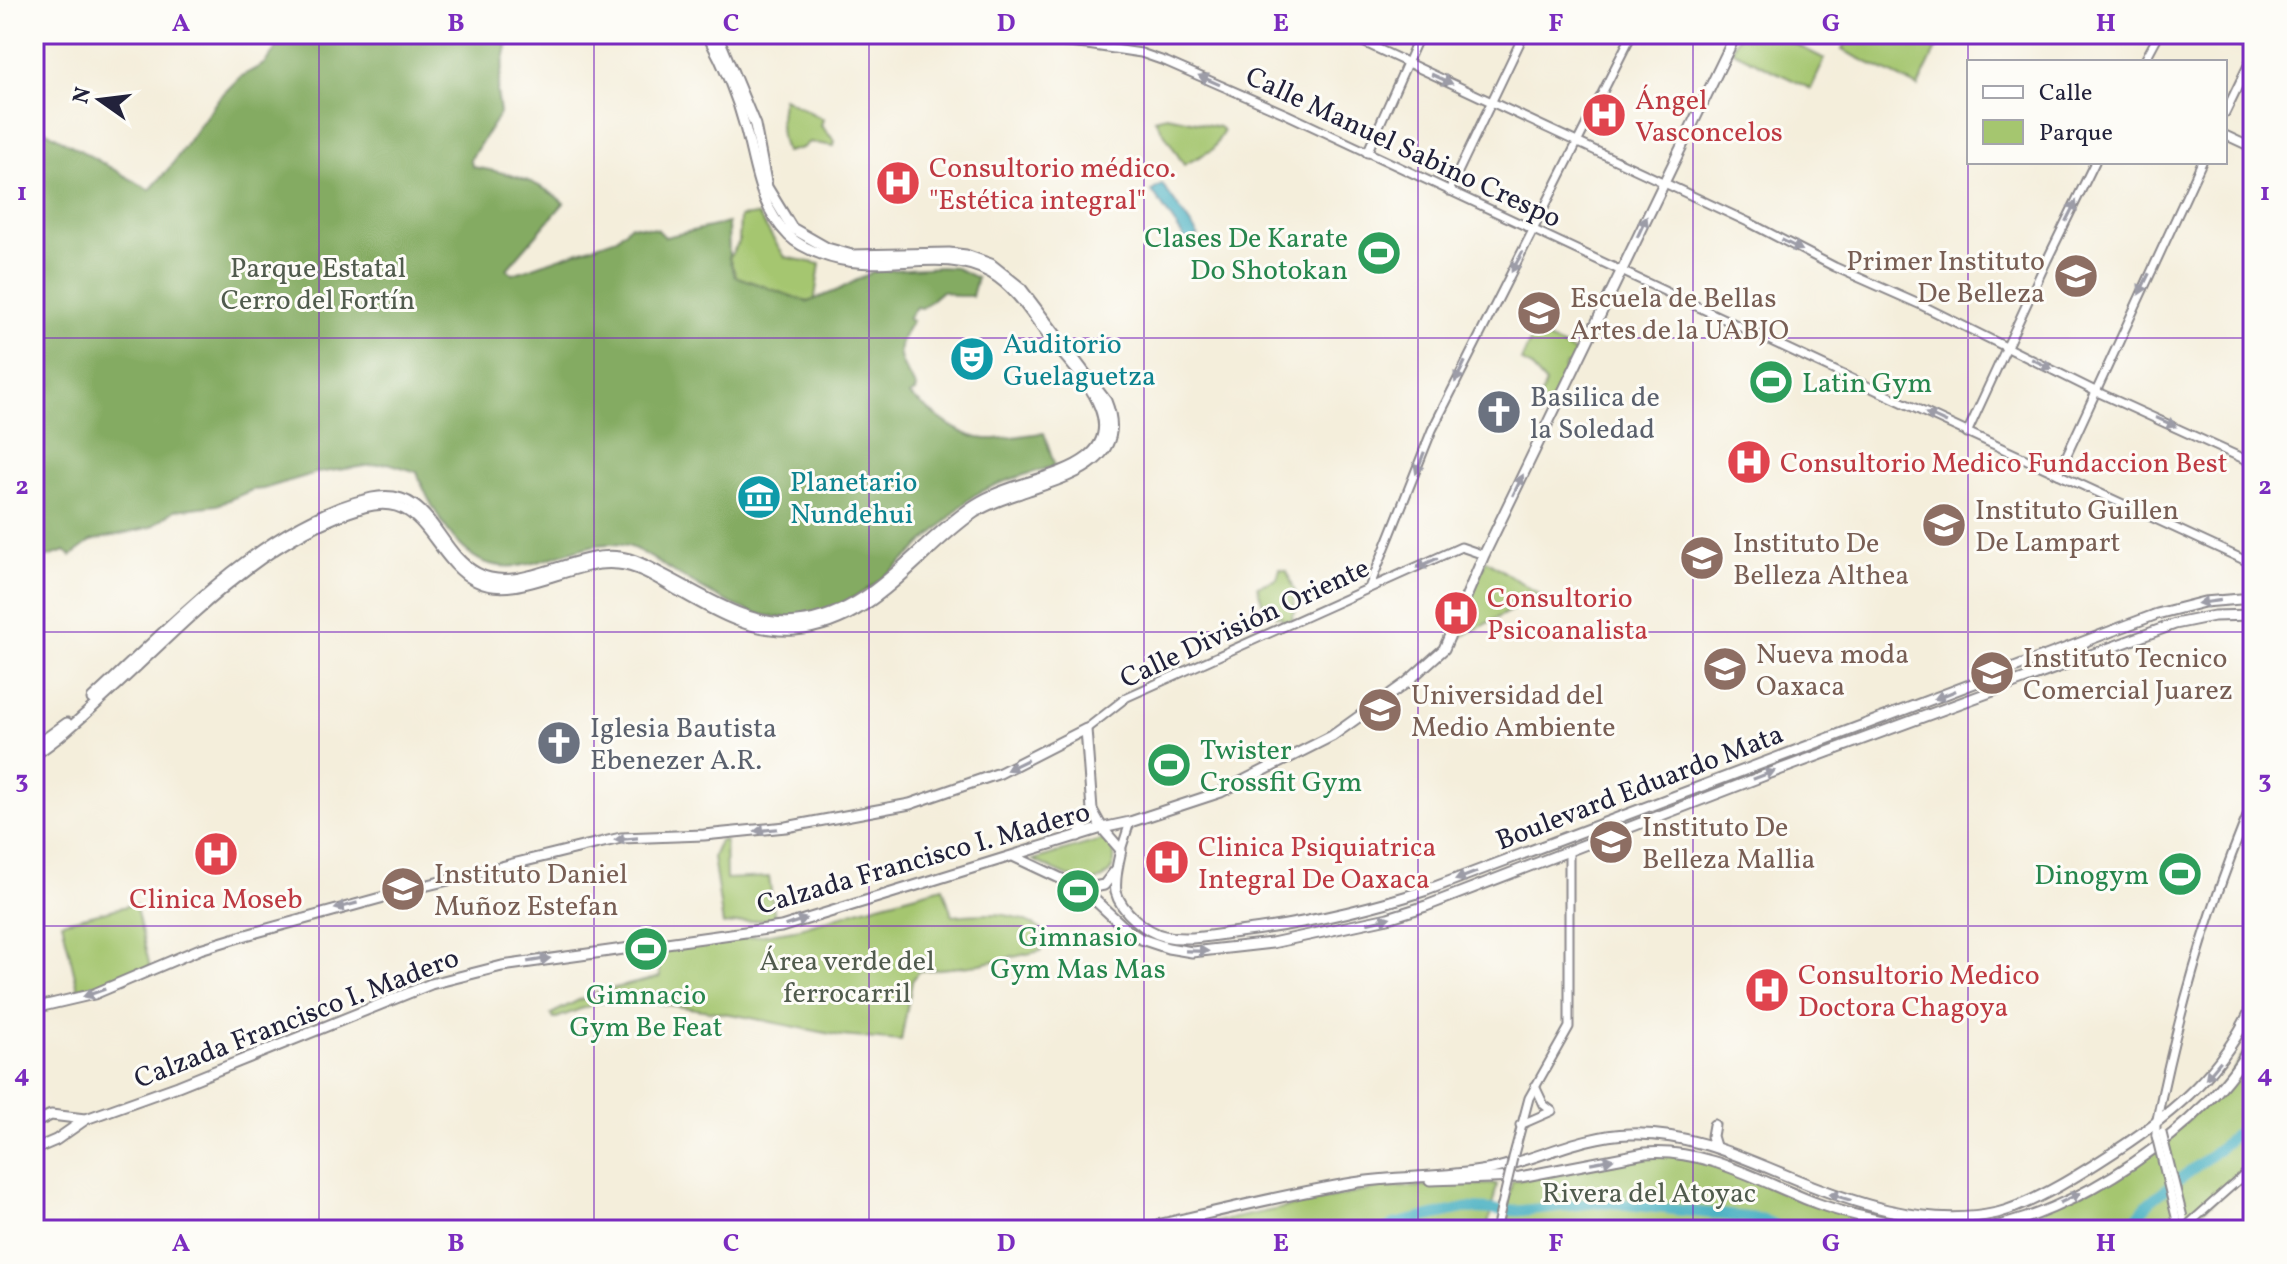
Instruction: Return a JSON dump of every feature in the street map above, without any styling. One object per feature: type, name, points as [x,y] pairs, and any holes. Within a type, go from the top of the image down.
[{"type":"main road","points":[[707,34],[744,123],[752,167],[764,189]]},
{"type":"main road","points":[[34,747],[64,725],[225,578],[258,552],[309,522],[376,497],[398,499],[417,507],[431,519],[454,556],[476,573],[487,577],[514,579],[586,560],[620,557],[641,562],[735,611],[764,622],[794,623],[824,618],[863,598],[978,502],[1076,466],[1095,450],[1103,424],[1095,398],[1015,294],[996,277],[959,262],[867,265],[789,236],[771,211],[764,189],[755,125],[717,34]]},
{"type":"main road","name":"Calzada Francisco I. Madero","points":[[34,1146],[56,1140],[86,1119],[190,1081],[431,984],[502,966],[781,927],[1221,792],[1338,733],[1406,683],[1444,649],[1484,555],[1736,34]]},
{"type":"main road","points":[[34,755],[69,729],[253,564],[290,540],[365,507],[394,505],[414,514],[450,561],[489,586],[523,583],[593,565],[620,564],[639,569],[724,617],[759,628],[795,630],[830,623],[862,607],[893,585],[980,510],[1075,474],[1099,457],[1111,429],[1111,415],[1106,401],[1024,292],[1004,272],[984,261],[957,253],[862,256],[826,252]]},
{"type":"main road","name":"Boulevard Eduardo Mata","points":[[1127,911],[1146,928],[1160,935],[1186,938],[1267,929],[1333,917],[1398,900],[2177,608],[2204,602],[2253,598]]},
{"type":"main road","name":"Boulevard Eduardo Mata","points":[[1015,857],[1083,889],[1141,939],[1168,948],[1205,951],[1272,943],[1388,918],[2014,681],[2175,624],[2214,616],[2253,615]]},
{"type":"main road","points":[[1086,729],[1092,810],[1102,828],[1121,850]]},
{"type":"main road","name":"Calle División Oriente","points":[[34,1008],[94,994],[215,944],[424,886],[621,838],[704,835],[805,825],[910,804],[1000,773],[1086,729]]},
{"type":"main road","points":[[1078,836],[1092,810]]},
{"type":"main road","name":"Calzada Francisco I. Madero","points":[[1117,869],[1121,850]]},
{"type":"main road","points":[[1117,869],[1116,891],[1127,911],[1118,911],[1117,920]]},
{"type":"main road","points":[[1083,889],[1104,885],[1117,869]]},
{"type":"main road","points":[[1136,1230],[1343,1185],[1499,1167],[1613,1135],[1641,1134],[1677,1137],[1715,1146],[1817,1189],[1861,1203],[1950,1219],[2000,1212],[2078,1176],[2158,1126],[2229,1051],[2253,1004]]},
{"type":"main road","points":[[1976,1230],[1998,1227],[2058,1204],[2092,1188],[2137,1160],[2210,1100],[2228,1080],[2253,1041]]},
{"type":"main road","name":"Calzada Francisco I. Madero","points":[[34,1123],[51,1115],[86,1119]]},
{"type":"main road","points":[[1714,1125],[1712,1136],[1715,1146]]},
{"type":"main road","points":[[1414,1178],[1447,1182],[1498,1179],[1645,1153],[1666,1153],[1697,1157],[1733,1168],[1848,1214],[1924,1230]]},
{"type":"main road","points":[[1815,1203],[1817,1189]]},
{"type":"street","name":"Calle Manuel Sabino Crespo","points":[[978,34],[1141,53],[1270,106],[2253,564]]},
{"type":"street","points":[[1346,34],[2095,391],[2253,463]]},
{"type":"street","points":[[1367,153],[1420,34]]},
{"type":"street","points":[[1449,191],[1524,34]]},
{"type":"street","points":[[1369,588],[1432,430],[1632,34]]},
{"type":"street","points":[[2145,60],[2159,34]]},
{"type":"street","points":[[2238,34],[2253,41]]},
{"type":"street","points":[[2227,109],[2253,55]]},
{"type":"street","points":[[2227,136],[2253,148]]},
{"type":"street","points":[[1967,433],[2094,164]]},
{"type":"street","points":[[2058,474],[2201,164]]},
{"type":"street","name":"Calle División Oriente","points":[[1086,729],[1127,697],[1461,547],[1484,555]]},
{"type":"street","points":[[2062,666],[2088,640]]},
{"type":"street","points":[[2253,802],[2227,865],[2206,929],[2171,1051],[2158,1126],[2182,1229],[2253,1167]]},
{"type":"street","name":"Calzada Francisco I. Madero","points":[[1121,850],[1130,822]]},
{"type":"street","points":[[1496,1230],[1520,1125],[1535,1085],[1569,1027],[1569,851]]},
{"type":"street","points":[[1520,1125],[1552,1111],[1544,1105],[1535,1085]]},
{"type":"green space","name":"Parque Estatal Cerro del Fortín","points":[[319,34],[493,34],[509,38],[497,91],[500,113],[470,160],[473,167],[509,175],[544,188],[564,203],[507,269],[513,274],[617,238],[630,225],[657,229],[665,237],[728,223],[729,258],[735,276],[808,302],[874,271],[956,268],[977,278],[972,296],[957,296],[942,291],[922,308],[916,307],[908,319],[912,321],[902,340],[900,355],[916,387],[915,392],[909,395],[945,422],[976,437],[1000,439],[1044,433],[1055,466],[975,495],[870,588],[838,606],[800,618],[779,618],[739,607],[627,546],[591,546],[520,566],[484,562],[452,536],[427,497],[417,472],[388,463],[316,473],[252,490],[217,505],[175,510],[151,527],[91,541],[71,556],[65,551],[45,558],[34,553],[34,124],[150,190],[171,166],[219,98],[240,77],[264,64],[277,47]]},
{"type":"green space","points":[[1739,34],[1775,34],[1825,59],[1811,89],[1731,50]]},
{"type":"green space","points":[[1849,34],[1943,34],[1918,87],[1842,50]]},
{"type":"green space","points":[[783,98],[823,119],[821,126],[835,141],[834,146],[809,142],[802,148],[786,152],[780,125]]},
{"type":"green space","points":[[1167,116],[1219,127],[1224,131],[1212,150],[1184,165],[1155,119]]},
{"type":"green space","points":[[758,215],[785,257],[820,264],[814,304],[739,283],[729,258],[739,242],[740,217]]},
{"type":"green space","points":[[1534,332],[1576,353],[1570,366],[1566,365],[1564,370],[1567,371],[1541,417],[1533,413],[1546,384],[1530,366],[1521,361]]},
{"type":"green space","points":[[1486,560],[1540,595],[1450,643]]},
{"type":"green space","points":[[1280,569],[1287,571],[1297,597],[1293,599],[1296,610],[1293,619],[1283,623],[1281,616],[1277,617],[1271,611],[1266,613],[1257,586],[1277,579]]},
{"type":"green space","points":[[1104,839],[1113,850],[1114,864],[1107,876],[1101,879],[1078,879],[1033,860]]},
{"type":"green space","points":[[725,840],[726,879],[769,877],[775,918],[723,925],[713,857],[720,841]]},
{"type":"green space","name":"Área verde del ferrocarril","points":[[943,887],[952,916],[988,914],[1022,919],[1043,931],[1041,951],[971,966],[919,971],[912,981],[901,1041],[841,1036],[736,1015],[635,1000],[597,1003],[554,1019],[551,1014],[595,993],[660,977],[657,952],[794,930]]},
{"type":"green space","points":[[135,904],[150,967],[79,993],[62,922]]},
{"type":"green space","points":[[2253,1038],[2253,1167],[2182,1230],[1937,1230],[1998,1227],[2092,1188],[2172,1134],[2228,1080]]},
{"type":"green space","name":"Rivera del Atoyac","points":[[1666,1153],[1733,1168],[1814,1203],[1924,1230],[1503,1230],[1512,1181]]},
{"type":"green space","points":[[1497,1184],[1487,1230],[1177,1230],[1380,1188]]},
{"type":"water","points":[[1162,184],[1198,235],[1187,242],[1152,191]]},
{"type":"waterway","points":[[2120,1230],[2135,1220],[2152,1200],[2218,1149],[2253,1114]]},
{"type":"waterway","points":[[1385,1230],[1395,1224],[1466,1208],[1517,1211],[1603,1202],[1762,1219],[1784,1230]]},
{"type":"place","name":"Ángel Vasconcelos","points":[[1604,115]]},
{"type":"place","name":"Consultorio médico. \"Estética integral\"","points":[[898,183]]},
{"type":"place","name":"Clases De Karate Do Shotokan","points":[[1379,253]]},
{"type":"place","name":"Primer Instituto De Belleza","points":[[2076,276]]},
{"type":"place","name":"Escuela de Bellas Artes de la UABJO","points":[[1539,313]]},
{"type":"place","name":"Auditorio Guelaguetza","points":[[972,359]]},
{"type":"place","name":"Latin Gym","points":[[1771,382]]},
{"type":"place","name":"Basilica de la Soledad","points":[[1499,412]]},
{"type":"place","name":"Consultorio Medico Fundaccion Best","points":[[1749,462]]},
{"type":"place","name":"Planetario Nundehui","points":[[759,497]]},
{"type":"place","name":"Instituto Guillen De Lampart","points":[[1944,525]]},
{"type":"place","name":"Instituto De Belleza Althea","points":[[1702,558]]},
{"type":"place","name":"Consultorio Psicoanalista","points":[[1456,613]]},
{"type":"place","name":"Nueva moda Oaxaca","points":[[1725,669]]},
{"type":"place","name":"Instituto Tecnico Comercial Juarez","points":[[1992,673]]},
{"type":"place","name":"Universidad del Medio Ambiente","points":[[1380,710]]},
{"type":"place","name":"Iglesia Bautista Ebenezer A.R.","points":[[559,743]]},
{"type":"place","name":"Twister Crossfit Gym","points":[[1169,765]]},
{"type":"place","name":"Instituto De Belleza Mallia","points":[[1611,842]]},
{"type":"place","name":"Clinica Moseb","points":[[216,854]]},
{"type":"place","name":"Clinica Psiquiatrica Integral De Oaxaca","points":[[1167,862]]},
{"type":"place","name":"Dinogym","points":[[2180,874]]},
{"type":"place","name":"Instituto Daniel Muñoz Estefan","points":[[403,889]]},
{"type":"place","name":"Gimnasio Gym Mas Mas","points":[[1078,891]]},
{"type":"place","name":"Gimnacio Gym Be Feat","points":[[646,949]]},
{"type":"place","name":"Consultorio Medico Doctora Chagoya","points":[[1767,990]]}]
